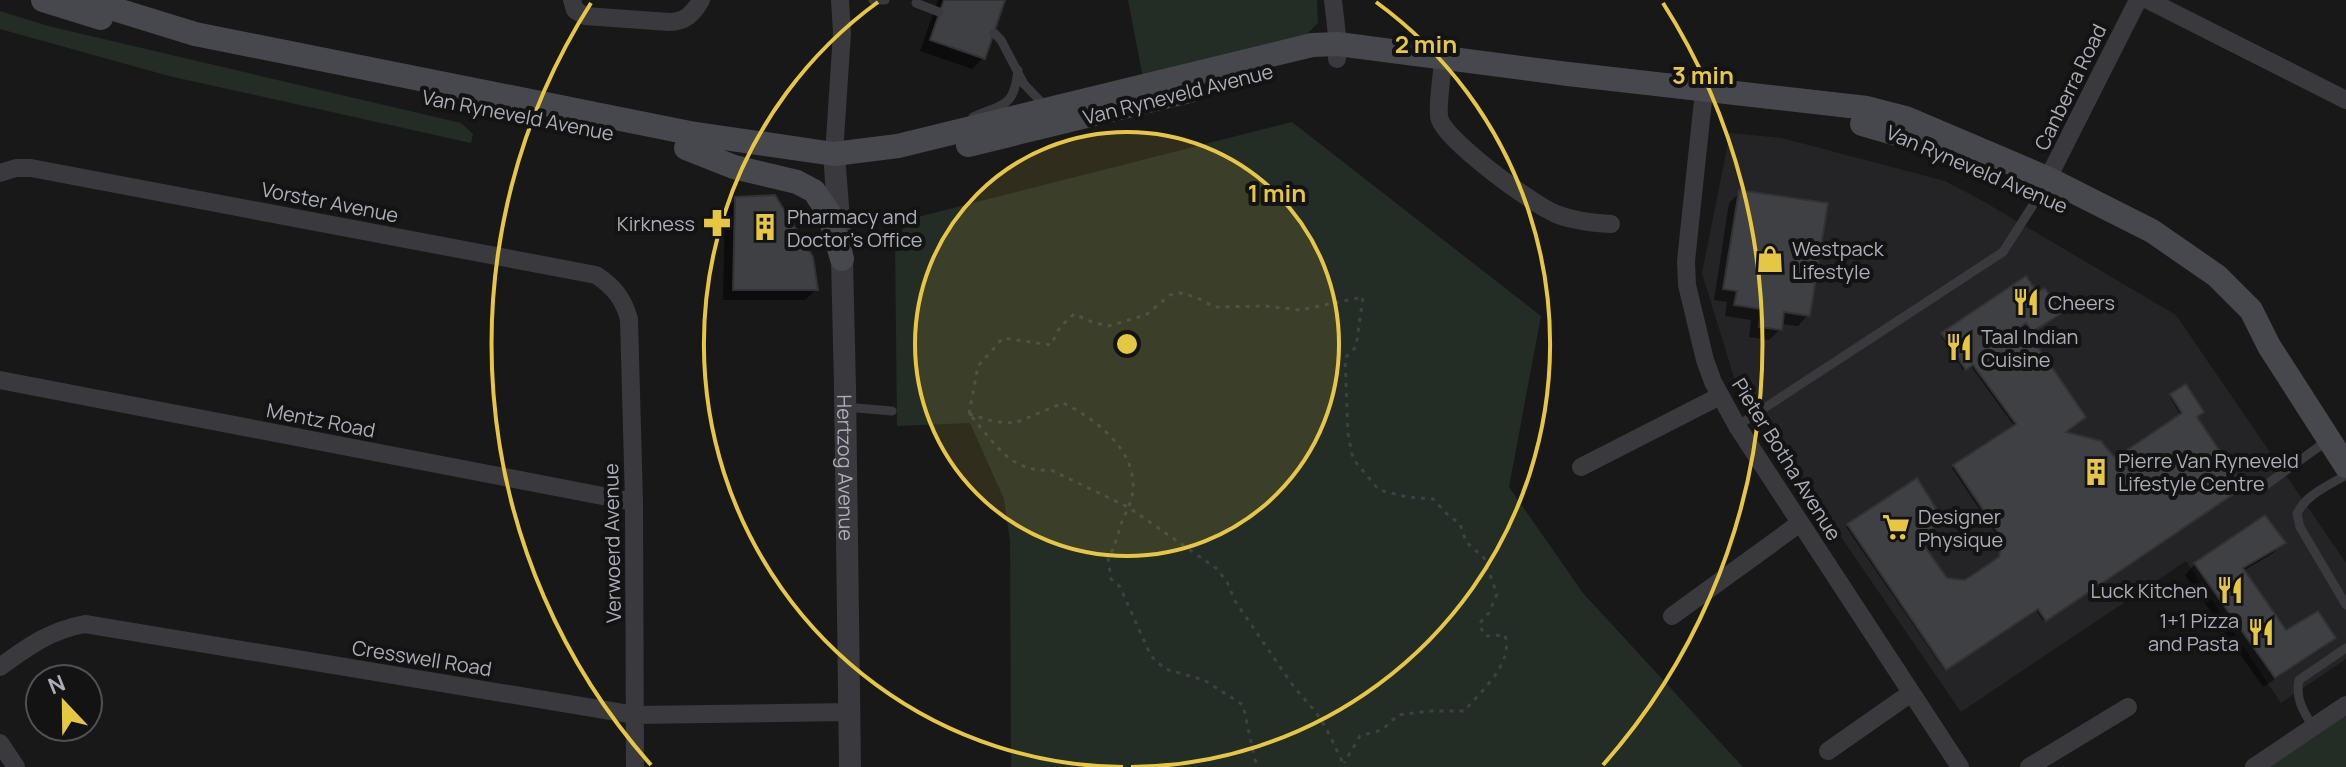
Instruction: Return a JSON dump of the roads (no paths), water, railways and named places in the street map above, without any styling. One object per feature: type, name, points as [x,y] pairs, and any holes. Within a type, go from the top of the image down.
[{"type":"main road","name":"Van Ryneveld Avenue","points":[[43,0],[191,47],[686,148],[835,160],[902,159],[976,143],[1290,66],[1338,51]]},
{"type":"main road","name":"Van Ryneveld Avenue","points":[[85,0],[210,38],[835,160],[1312,45],[1338,51],[1703,98],[1863,124],[2045,186],[2152,231],[2217,276],[2251,310],[2269,346],[2346,466]]},
{"type":"main road","points":[[686,148],[734,167],[797,182],[814,191],[829,213],[842,259]]},
{"type":"street","points":[[572,0],[575,10],[585,16],[669,22],[689,17],[701,0]]},
{"type":"street","points":[[835,160],[842,33],[840,0]]},
{"type":"street","points":[[1333,0],[1338,51]]},
{"type":"street","name":"Canberra Road","points":[[2045,186],[2138,0]]},
{"type":"street","points":[[2148,0],[2346,100]]},
{"type":"street","points":[[1443,64],[1439,115],[1450,135],[1507,183],[1546,209],[1581,222],[1611,224]]},
{"type":"street","name":"Pieter Botha Avenue","points":[[1703,98],[1686,261],[1691,307],[1705,360],[1737,426],[1960,767]]},
{"type":"street","name":"Hertzog Avenue","points":[[835,160],[842,259],[850,767]]},
{"type":"street","name":"Vorster Avenue","points":[[0,173],[31,168],[596,275],[620,295],[629,319]]},
{"type":"street","name":"Verwoerd Avenue","points":[[629,319],[634,502],[635,767]]},
{"type":"street","name":"Mentz Road","points":[[0,380],[634,502]]},
{"type":"street","points":[[1581,467],[1720,396]]},
{"type":"street","points":[[1672,616],[1800,523]]},
{"type":"street","name":"Cresswell Road","points":[[0,667],[50,633],[85,624],[635,715],[850,712]]},
{"type":"street","points":[[1828,751],[1911,693]]},
{"type":"street","points":[[2254,767],[2346,705]]},
{"type":"street","points":[[2029,767],[2128,707]]},
{"type":"street","points":[[0,743],[16,767]]},
{"type":"lane","points":[[873,0],[885,0]]},
{"type":"lane","points":[[916,3],[939,12]]},
{"type":"lane","points":[[994,33],[1001,40],[1024,84],[1047,109]]},
{"type":"lane","points":[[939,136],[1010,100],[1015,93],[1018,70]]},
{"type":"lane","points":[[1737,426],[2003,252],[2045,186]]},
{"type":"lane","points":[[845,407],[892,411]]},
{"type":"lane","points":[[2266,485],[2328,440]]},
{"type":"lane","points":[[2346,475],[2312,495],[2297,514],[2300,527],[2346,605]]},
{"type":"lane","points":[[2314,727],[2300,705],[2297,692],[2299,680],[2346,648]]},
{"type":"place","name":"Kirkness","points":[[717,223]]},
{"type":"place","name":"Pharmacy and Doctor's Office","points":[[765,227]]},
{"type":"place","name":"Westpack Lifestyle","points":[[1770,259]]},
{"type":"place","name":"Cheers","points":[[2026,302]]},
{"type":"place","name":"Taal Indian Cuisine","points":[[1959,347]]},
{"type":"place","name":"Pierre Van Ryneveld Lifestyle Centre","points":[[2096,472]]},
{"type":"place","name":"Designer Physique","points":[[1896,527]]},
{"type":"place","name":"Luck Kitchen","points":[[2230,590]]},
{"type":"place","name":"1+1 Pizza and Pasta","points":[[2261,632]]}]
